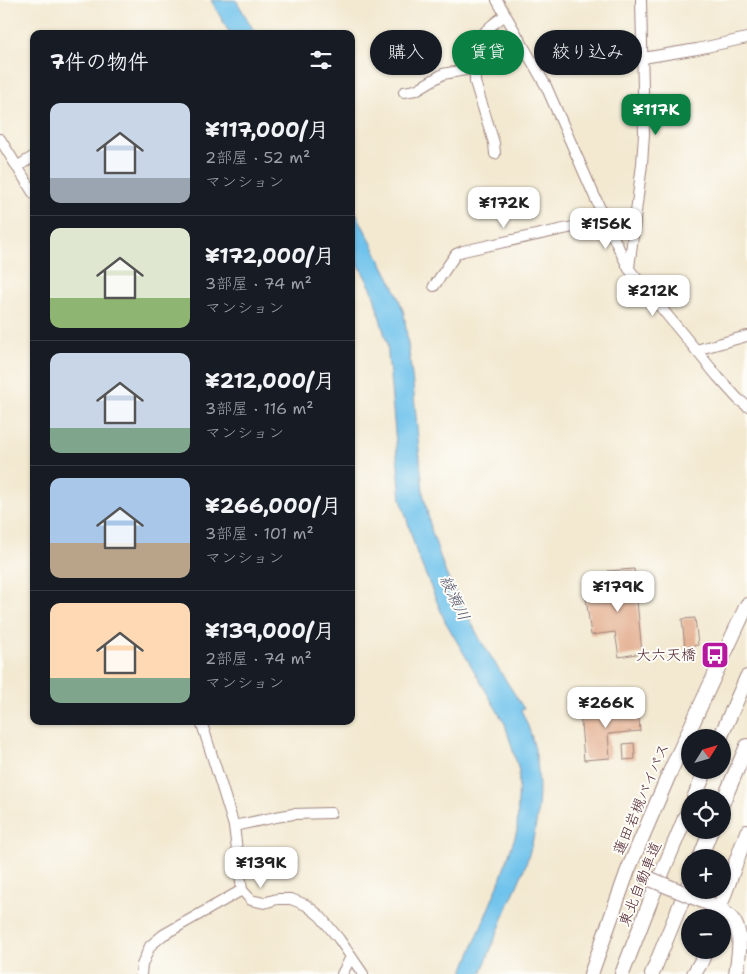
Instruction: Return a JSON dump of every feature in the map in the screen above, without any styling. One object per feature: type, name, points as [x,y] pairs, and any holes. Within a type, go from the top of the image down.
[{"type":"highway","name":"蓮田岩槻バイパス","points":[[591,974],[628,870],[670,772],[747,605]]},
{"type":"highway","points":[[724,729],[747,677]]},
{"type":"highway","points":[[728,789],[747,746]]},
{"type":"highway","name":"東北自動車道","points":[[622,974],[681,828]]},
{"type":"highway","points":[[719,909],[747,832]]},
{"type":"highway","name":"蓮田岩槻バイパス","points":[[628,870],[702,901],[713,909]]},
{"type":"highway","points":[[652,974],[683,899]]},
{"type":"highway","name":"蓮田岩槻バイパス","points":[[731,918],[737,926],[739,934],[736,974]]},
{"type":"highway","points":[[694,974],[702,959]]},
{"type":"street","points":[[497,0],[546,86],[605,220],[629,269],[718,377],[747,406]]},
{"type":"street","points":[[629,269],[637,211],[644,134],[641,0]]},
{"type":"street","points":[[486,30],[505,16]]},
{"type":"street","points":[[643,58],[747,38]]},
{"type":"street","points":[[404,92],[416,90],[443,74],[452,72]]},
{"type":"street","points":[[475,75],[475,82],[494,143],[495,154]]},
{"type":"street","points":[[0,139],[30,188]]},
{"type":"street","points":[[17,168],[30,159]]},
{"type":"street","points":[[434,286],[456,254],[605,220]]},
{"type":"street","points":[[696,350],[747,336]]},
{"type":"street","points":[[738,399],[747,414]]},
{"type":"street","points":[[202,725],[234,826],[242,890],[251,900],[264,903],[277,899],[291,899],[306,906],[320,916],[339,939],[363,974]]},
{"type":"street","points":[[234,826],[293,814],[331,813]]},
{"type":"street","points":[[141,974],[150,946],[163,935],[242,890]]},
{"type":"street","points":[[342,974],[351,957]]},
{"type":"water","points":[[211,0],[236,0],[254,30],[228,30]]},
{"type":"water","name":"綾瀬川","points":[[355,211],[395,289],[404,313],[423,492],[431,529],[446,574],[481,641],[524,709],[521,710],[529,728],[538,766],[538,806],[532,845],[481,974],[462,974],[500,880],[517,831],[519,771],[505,724],[445,621],[417,554],[401,499],[387,343],[372,290],[355,258]]},
{"type":"building","points":[[634,569],[642,653],[619,657],[615,632],[591,635],[586,598],[611,594],[608,571]]},
{"type":"building","points":[[695,618],[698,645],[685,647],[682,619]]},
{"type":"building","points":[[638,706],[640,731],[608,734],[610,758],[584,760],[580,711]]},
{"type":"building","points":[[634,743],[635,759],[624,760],[623,744]]},
{"type":"place","name":"大六天橋","points":[[715,655]]}]
